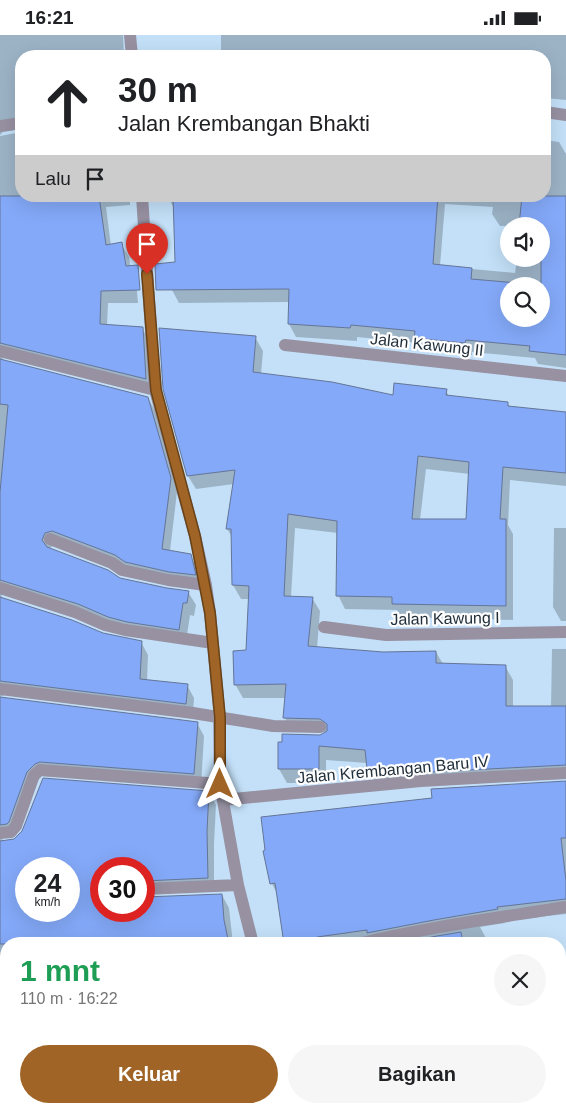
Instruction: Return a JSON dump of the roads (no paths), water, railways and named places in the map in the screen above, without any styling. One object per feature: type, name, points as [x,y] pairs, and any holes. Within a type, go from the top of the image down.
[{"type":"street","points":[[130,35],[131,50]]},
{"type":"street","points":[[551,113],[566,115]]},
{"type":"street","points":[[0,125],[15,124]]},
{"type":"street","points":[[142,202],[156,390],[195,536],[206,585],[214,643],[220,717],[220,784],[238,885],[251,937]]},
{"type":"street","name":"Jalan Kawung II","points":[[286,345],[566,376]]},
{"type":"street","points":[[0,351],[156,390]]},
{"type":"street","points":[[50,539],[112,563],[122,570],[206,585]]},
{"type":"street","points":[[0,588],[75,612],[105,625],[125,630],[214,643]]},
{"type":"street","name":"Jalan Kawung I","points":[[324,627],[386,635],[566,632]]},
{"type":"street","points":[[0,689],[220,717],[283,727],[320,727]]},
{"type":"street","points":[[0,833],[11,832],[16,827],[34,775],[40,770],[220,784]]},
{"type":"street","name":"Jalan Krembangan Baru IV","points":[[223,800],[421,781],[566,773]]},
{"type":"street","points":[[155,889],[238,885]]},
{"type":"street","points":[[390,937],[422,930],[566,907]]}]
